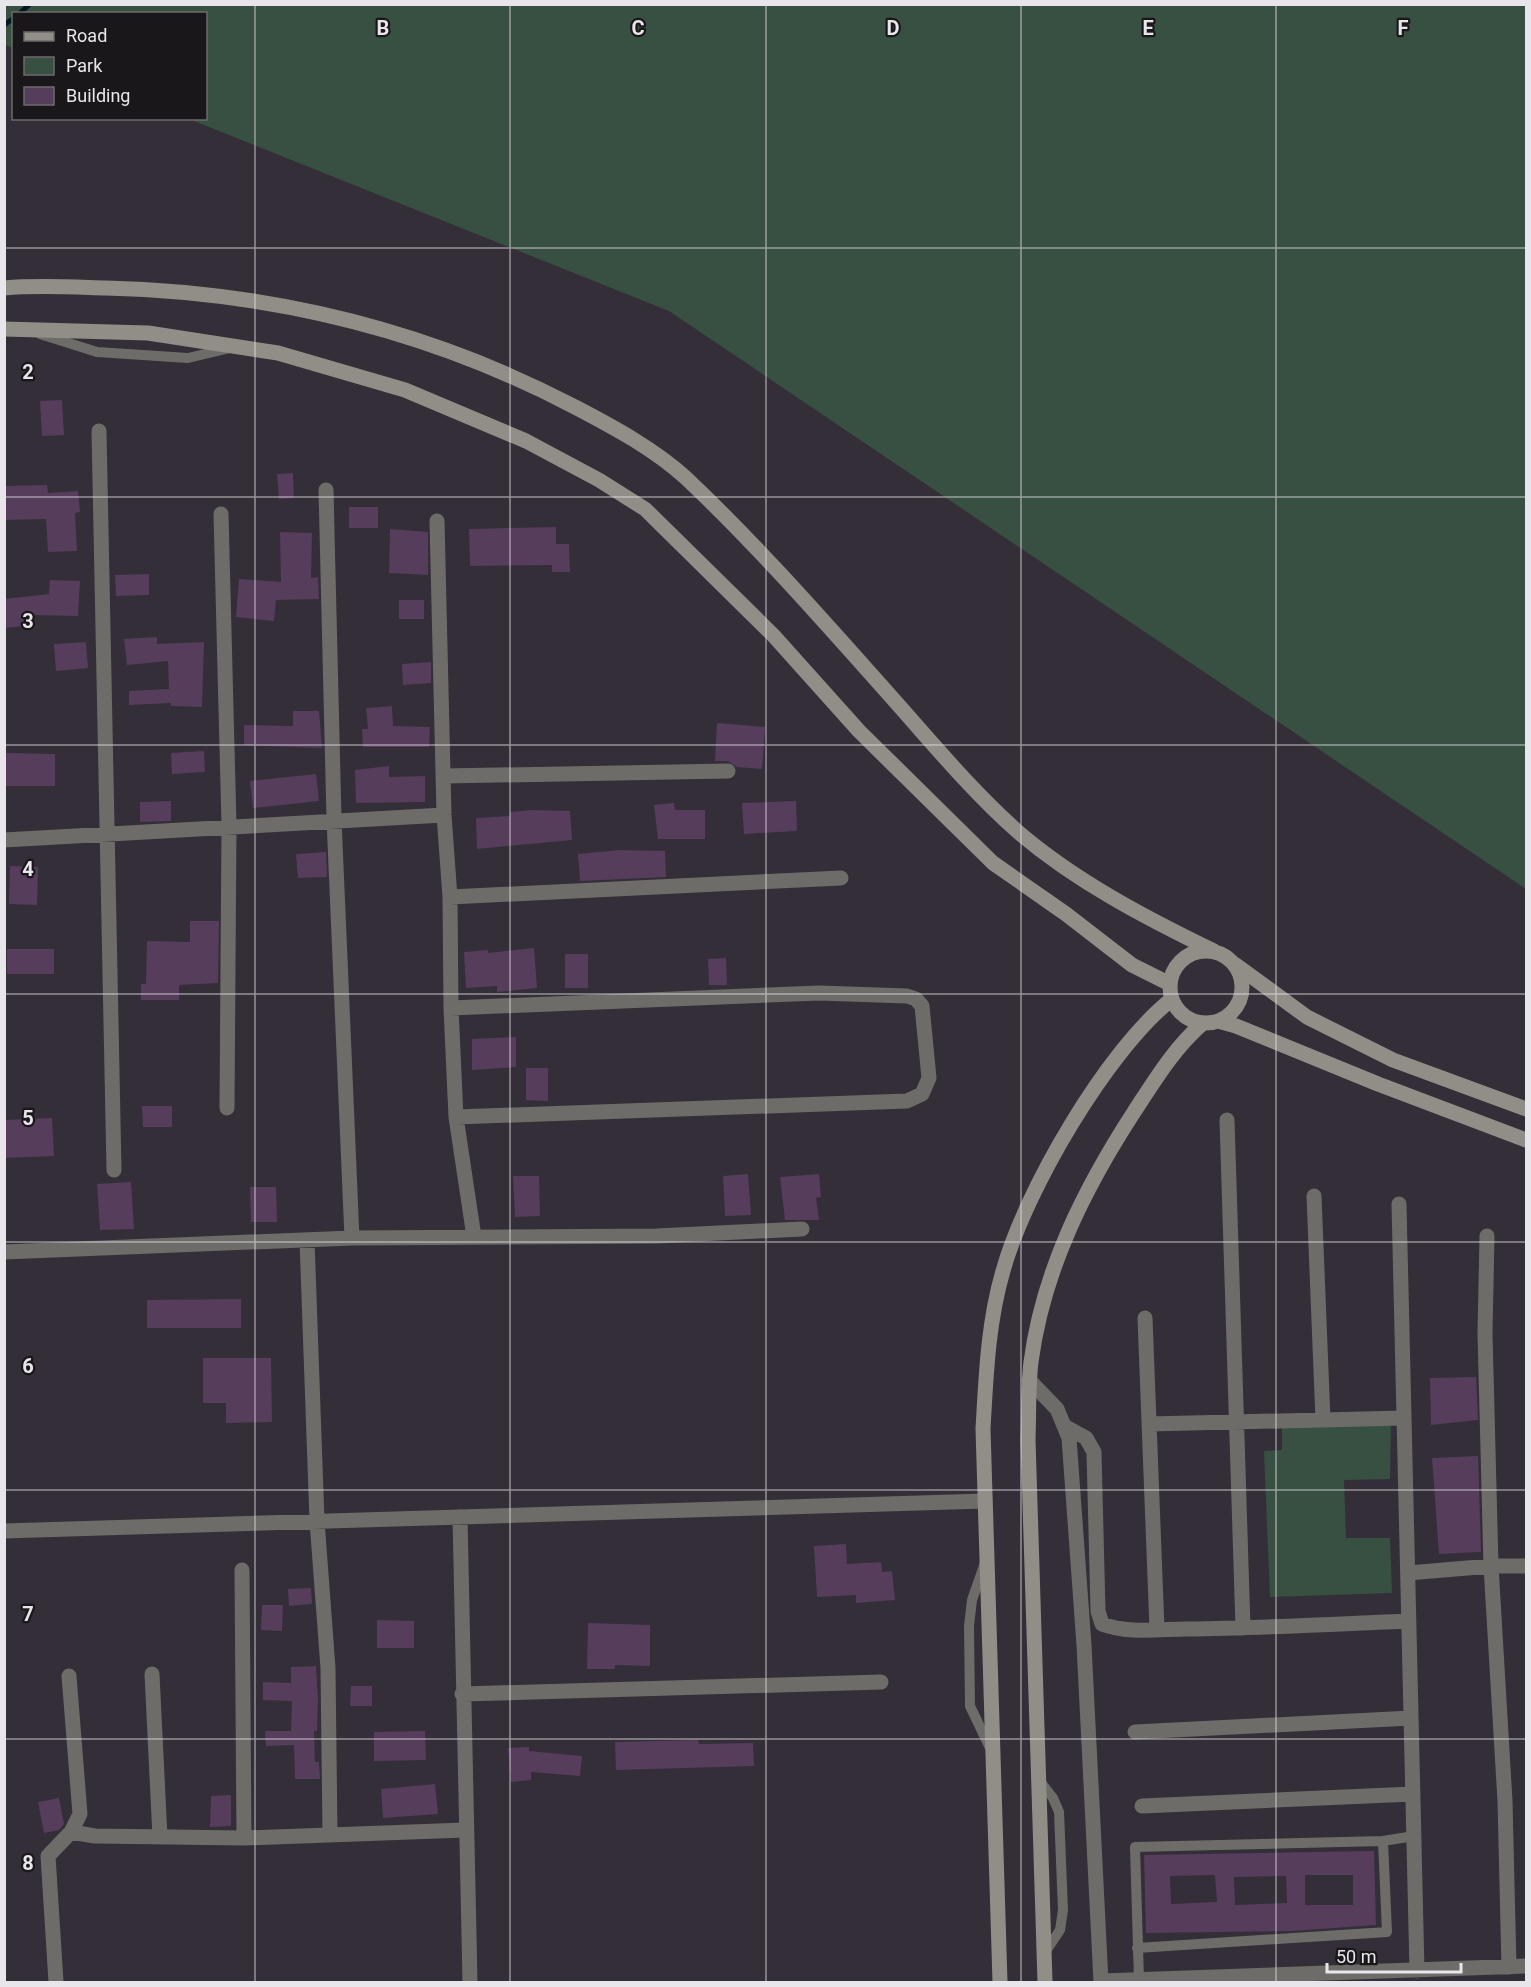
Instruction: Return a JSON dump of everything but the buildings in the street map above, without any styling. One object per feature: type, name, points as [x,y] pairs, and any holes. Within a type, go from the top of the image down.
[{"type":"street","points":[[4,288],[26,286],[151,289],[296,306],[426,341],[548,393],[631,437],[683,476],[722,514],[871,675],[967,784],[1019,833],[1116,899],[1236,965],[1307,1017],[1394,1060],[1524,1105]]},
{"type":"street","points":[[4,329],[148,333],[278,353],[405,390],[526,441],[599,480],[645,509],[773,635],[859,731],[993,863],[1066,914],[1132,965],[1170,984]]},
{"type":"street","points":[[99,431],[114,1170]]},
{"type":"street","points":[[326,490],[334,819],[352,1238]]},
{"type":"street","points":[[221,514],[229,825],[227,1108]]},
{"type":"street","points":[[438,522],[444,814],[450,897],[451,1008],[456,1117],[474,1237]]},
{"type":"street","points":[[445,776],[728,771]]},
{"type":"street","points":[[4,840],[106,836],[229,825],[444,814]]},
{"type":"street","points":[[450,897],[841,878]]},
{"type":"street","points":[[1214,951],[1199,951],[1186,956],[1175,968],[1170,984],[1172,999],[1182,1013],[1210,1022],[1236,1026],[1378,1084],[1527,1140]]},
{"type":"street","points":[[1045,1983],[1028,1440],[1029,1380],[1044,1296],[1073,1218],[1100,1164],[1162,1069],[1185,1038],[1210,1022],[1233,1012],[1241,998],[1242,979],[1236,965]]},
{"type":"street","points":[[451,1008],[819,993],[906,996],[916,999],[922,1006],[929,1078],[922,1094],[907,1101],[456,1117]]},
{"type":"street","points":[[1000,1983],[983,1429],[989,1342],[1003,1271],[1032,1198],[1066,1136],[1114,1060],[1150,1018],[1172,999]]},
{"type":"street","points":[[1227,1120],[1243,1628]]},
{"type":"street","points":[[1314,1196],[1323,1420]]},
{"type":"street","points":[[1399,1204],[1418,1971]]},
{"type":"street","points":[[4,1252],[352,1238],[657,1236],[802,1229]]},
{"type":"street","points":[[1487,1236],[1485,1333],[1491,1566],[1505,1801],[1509,1967]]},
{"type":"street","points":[[306,1240],[316,1521],[328,1668],[330,1835]]},
{"type":"street","points":[[1145,1318],[1157,1629]]},
{"type":"street","points":[[1029,1380],[1057,1409],[1066,1427],[1084,1645],[1101,1982],[1358,1978],[1418,1971],[1480,1976],[1509,1967],[1527,1966]]},
{"type":"street","points":[[1149,1424],[1404,1418]]},
{"type":"street","points":[[1066,1427],[1086,1438],[1094,1452],[1099,1618],[1102,1624],[1114,1629],[1157,1629],[1409,1621]]},
{"type":"street","points":[[4,1531],[985,1501]]},
{"type":"street","points":[[460,1517],[470,1983]]},
{"type":"street","points":[[1408,1573],[1491,1566],[1527,1566]]},
{"type":"street","points":[[242,1570],[244,1838]]},
{"type":"street","points":[[152,1674],[160,1837]]},
{"type":"street","points":[[56,1983],[48,1856],[71,1832],[80,1814],[69,1676]]},
{"type":"street","points":[[462,1694],[881,1682]]},
{"type":"street","points":[[1135,1732],[1411,1718]]},
{"type":"street","points":[[1142,1806],[1413,1794]]},
{"type":"street","points":[[71,1832],[160,1837],[244,1838],[465,1830]]},
{"type":"lane","points":[[25,329],[97,352],[188,358],[236,347]]},
{"type":"lane","points":[[987,1557],[972,1600],[969,1626],[970,1706],[976,1724],[993,1753]]},
{"type":"lane","points":[[1139,1980],[1135,1846],[1383,1840],[1414,1836]]},
{"type":"lane","points":[[1137,1948],[1387,1932],[1383,1840]]},
{"type":"green space","points":[[4,5],[1526,5],[1526,889],[669,311],[192,120],[207,120],[207,12],[12,12],[12,48],[5,45]]},
{"type":"green space","points":[[1391,1421],[1390,1479],[1344,1480],[1346,1538],[1390,1538],[1392,1593],[1270,1597],[1264,1451],[1282,1450],[1282,1425]]},
{"type":"waterway","points":[[21,12],[30,4]]},
{"type":"waterway","points":[[4,25],[12,19]]}]
